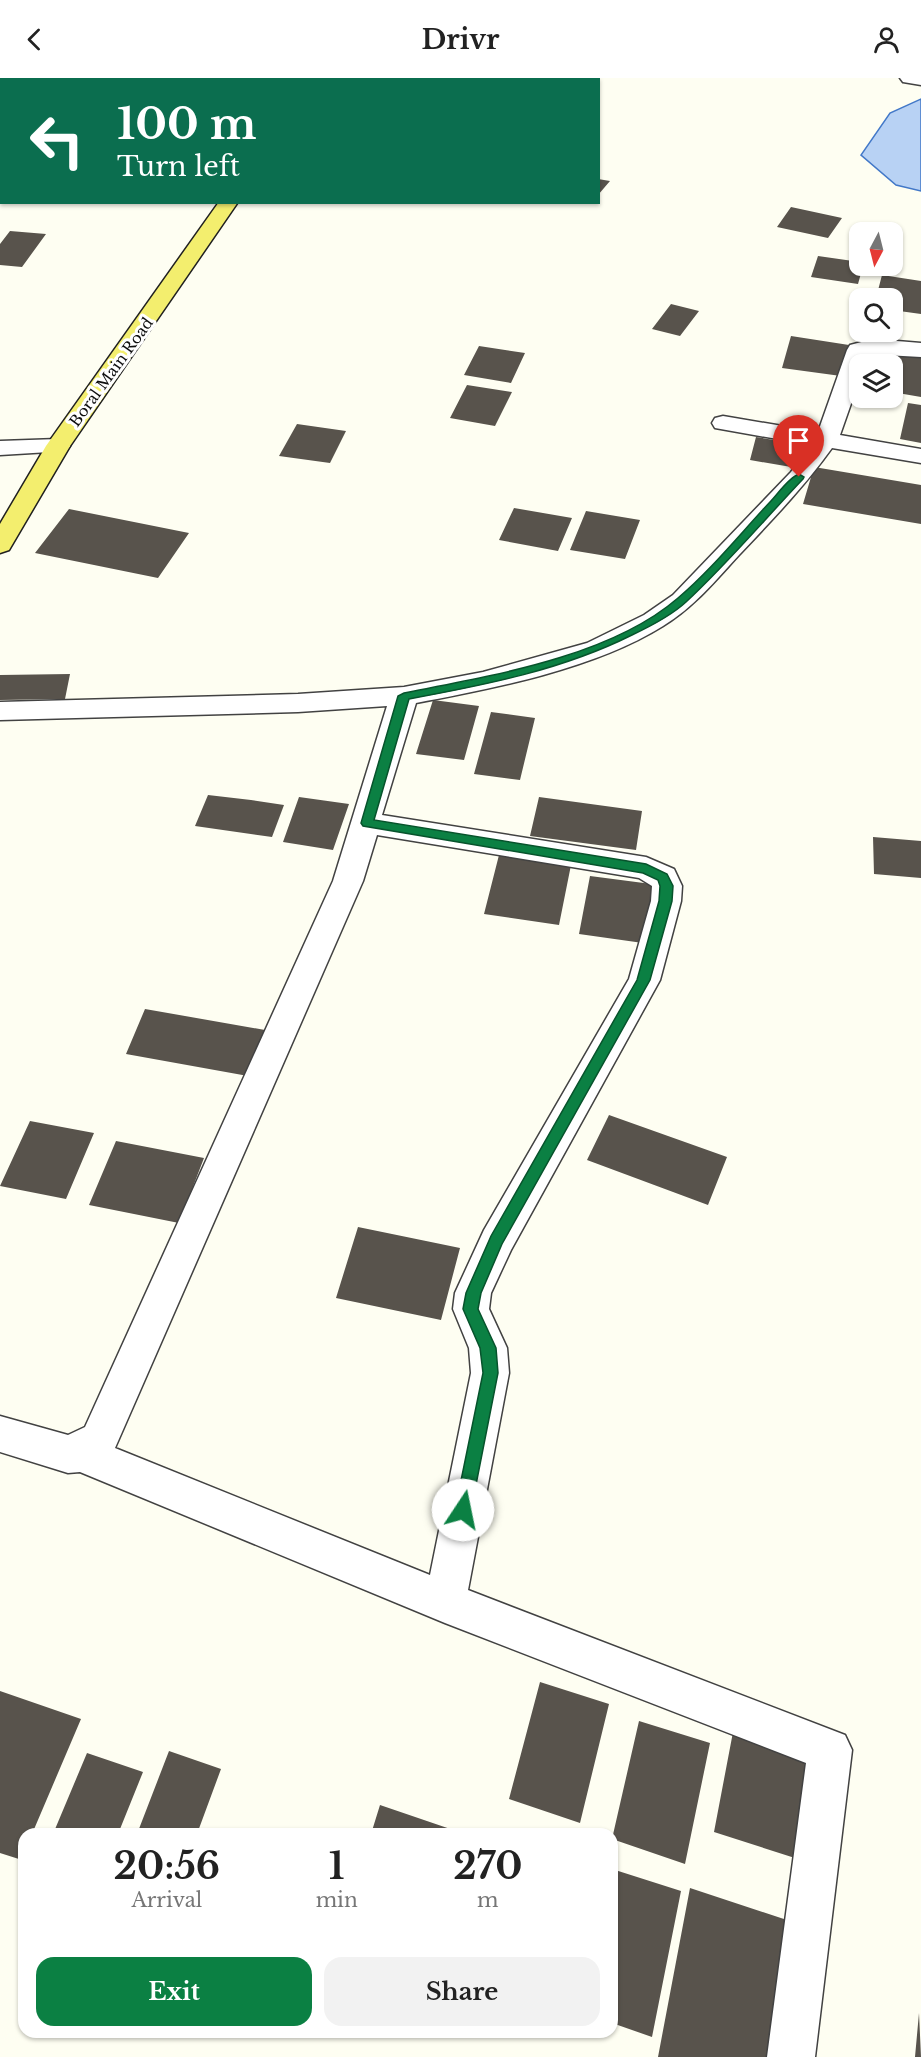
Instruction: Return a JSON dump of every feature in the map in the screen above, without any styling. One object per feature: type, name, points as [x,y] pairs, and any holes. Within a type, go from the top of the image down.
[{"type":"main road","name":"Boral Main Road","points":[[0,545],[58,446],[228,204]]},
{"type":"street","points":[[909,78],[921,81]]},
{"type":"street","points":[[0,711],[298,703],[404,696],[484,681],[560,662],[596,649],[653,621],[682,601],[799,477],[827,439],[858,350],[873,346],[921,350]]},
{"type":"street","points":[[723,423],[921,456]]},
{"type":"street","points":[[0,448],[58,446]]},
{"type":"street","points":[[80,1454],[99,1440],[108,1423],[348,881],[404,696]]},
{"type":"street","points":[[367,823],[646,868],[663,878],[667,886],[666,901],[644,980],[497,1241],[473,1293],[471,1309],[488,1348],[490,1373],[445,1602]]},
{"type":"street","points":[[0,1434],[51,1450],[80,1454],[445,1602],[830,1750],[791,2057]]},
{"type":"water","points":[[921,99],[921,191],[896,185],[861,155],[890,113]]},
{"type":"building","points":[[600,179],[610,181],[600,193]]},
{"type":"building","points":[[791,207],[842,218],[828,238],[777,227]]},
{"type":"building","points":[[10,231],[46,234],[22,267],[0,265],[0,244]]},
{"type":"building","points":[[818,256],[849,260],[849,276],[860,276],[858,284],[811,277]]},
{"type":"building","points":[[882,276],[921,281],[921,314],[903,312],[903,288],[879,288]]},
{"type":"building","points":[[671,304],[699,311],[680,336],[652,329]]},
{"type":"building","points":[[791,336],[849,345],[841,376],[782,368]]},
{"type":"building","points":[[479,346],[525,353],[511,383],[464,375]]},
{"type":"building","points":[[885,349],[921,355],[921,397],[903,394],[903,354],[884,354]]},
{"type":"building","points":[[467,385],[512,392],[495,426],[450,418]]},
{"type":"building","points":[[908,403],[921,405],[921,443],[900,439]]},
{"type":"building","points":[[297,424],[346,431],[330,463],[279,456]]},
{"type":"building","points":[[756,437],[803,445],[797,468],[750,460]]},
{"type":"building","points":[[814,467],[921,485],[921,524],[803,504]]},
{"type":"building","points":[[514,508],[572,518],[558,551],[499,540]]},
{"type":"building","points":[[69,509],[189,533],[158,578],[35,553]]},
{"type":"building","points":[[586,511],[640,520],[625,559],[570,550]]},
{"type":"building","points":[[70,674],[65,699],[0,700],[0,675]]},
{"type":"building","points":[[433,700],[479,706],[464,760],[416,754]]},
{"type":"building","points":[[491,712],[535,718],[520,780],[474,774]]},
{"type":"building","points":[[208,795],[284,805],[272,837],[195,826]]},
{"type":"building","points":[[299,797],[349,804],[333,850],[283,842]]},
{"type":"building","points":[[539,797],[642,811],[636,850],[530,836]]},
{"type":"building","points":[[873,837],[921,841],[921,878],[874,874]]},
{"type":"building","points":[[499,855],[571,865],[559,925],[484,914]]},
{"type":"building","points":[[590,876],[659,885],[650,944],[579,934]]},
{"type":"building","points":[[145,1009],[265,1030],[248,1076],[126,1054]]},
{"type":"building","points":[[609,1115],[727,1157],[708,1205],[587,1160]]},
{"type":"building","points":[[30,1121],[94,1133],[66,1199],[0,1186]]},
{"type":"building","points":[[116,1141],[204,1158],[179,1223],[89,1205]]},
{"type":"building","points":[[358,1227],[460,1248],[441,1320],[336,1298]]},
{"type":"building","points":[[540,1682],[609,1704],[580,1823],[509,1799]]},
{"type":"building","points":[[0,1691],[81,1719],[35,1828],[18,1828],[18,1859],[0,1853]]},
{"type":"building","points":[[639,1721],[710,1743],[685,1864],[618,1841],[618,1828],[615,1828]]},
{"type":"building","points":[[733,1732],[815,1757],[798,1859],[714,1832]]},
{"type":"building","points":[[169,1751],[221,1769],[199,1828],[139,1828]]},
{"type":"building","points":[[87,1753],[143,1772],[120,1828],[56,1828]]},
{"type":"building","points":[[380,1805],[447,1828],[373,1828]]},
{"type":"building","points":[[618,1871],[681,1891],[652,2037],[618,2025]]},
{"type":"building","points":[[690,1888],[799,1924],[779,2057],[658,2057]]},
{"type":"building","points":[[919,2013],[921,2057],[915,2057]]},
{"type":"route","points":[[463,1510],[490,1373],[488,1348],[471,1309],[473,1293],[497,1241],[644,980],[666,901],[667,886],[663,878],[646,868],[367,823],[404,696],[484,681],[560,662],[596,649],[653,621],[682,601],[799,477]]}]
